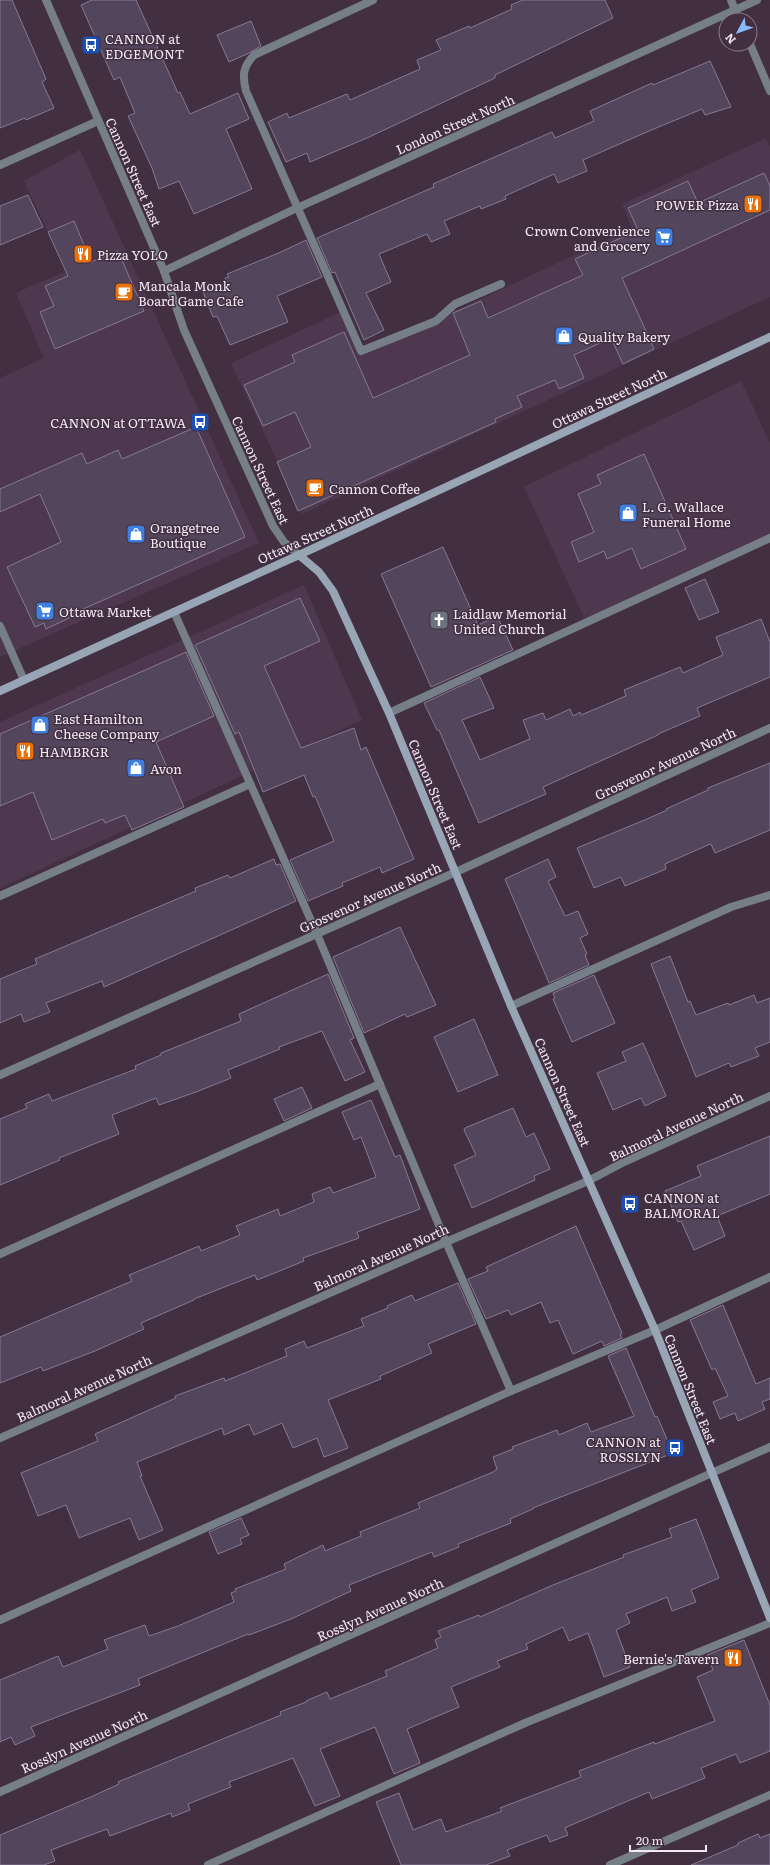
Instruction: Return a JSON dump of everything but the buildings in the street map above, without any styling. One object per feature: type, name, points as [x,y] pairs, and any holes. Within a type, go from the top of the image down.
[{"type":"main road","name":"Ottawa Street North","points":[[0,691],[299,555],[770,337]]},
{"type":"main road","name":"Cannon Street East","points":[[299,555],[319,572],[333,591],[388,713],[511,1006],[655,1330],[770,1618]]},
{"type":"street","name":"Cannon Street East","points":[[46,0],[164,271],[184,330],[273,526],[284,542],[299,555]]},
{"type":"street","points":[[373,0],[254,55],[246,64],[242,76],[246,91],[361,351],[436,321],[455,304],[501,284]]},
{"type":"street","points":[[731,0],[735,10]]},
{"type":"street","name":"London Street North","points":[[164,271],[297,208],[757,0]]},
{"type":"street","points":[[753,52],[770,91]]},
{"type":"street","points":[[0,165],[98,121]]},
{"type":"street","points":[[388,713],[770,538]]},
{"type":"street","points":[[174,612],[317,934],[446,1242],[511,1391]]},
{"type":"street","points":[[0,626],[24,680]]},
{"type":"street","name":"Grosvenor Avenue North","points":[[0,1075],[456,872],[770,728]]},
{"type":"street","points":[[0,896],[250,784]]},
{"type":"street","points":[[511,1006],[731,907],[770,895]]},
{"type":"street","points":[[0,1254],[380,1084]]},
{"type":"street","name":"Balmoral Avenue North","points":[[0,1438],[588,1181],[624,1162],[770,1096]]},
{"type":"street","points":[[0,1620],[511,1391],[655,1330],[770,1277]]},
{"type":"street","name":"Rosslyn Avenue North","points":[[0,1792],[770,1447]]},
{"type":"street","points":[[208,1865],[525,1723],[770,1622]]},
{"type":"street","points":[[610,1865],[770,1795]]},
{"type":"shaded area","points":[[766,138],[770,147],[770,297],[302,514],[231,363],[341,312],[362,355],[632,228],[622,204]]},
{"type":"shaded area","points":[[80,150],[259,543],[0,657],[0,378],[44,358],[16,293],[66,271],[24,181]]},
{"type":"shaded area","points":[[741,381],[770,443],[770,539],[587,624],[524,487]]},
{"type":"shaded area","points":[[304,585],[362,720],[0,888],[0,722]]},
{"type":"place","name":"CANNON at EDGEMONT","points":[[91,45]]},
{"type":"place","name":"POWER Pizza","points":[[753,204]]},
{"type":"place","name":"Crown Convenience and Grocery","points":[[664,237]]},
{"type":"place","name":"Pizza YOLO","points":[[83,254]]},
{"type":"place","name":"Mancala Monk Board Game Cafe","points":[[124,292]]},
{"type":"place","name":"Quality Bakery","points":[[564,336]]},
{"type":"place","name":"CANNON at OTTAWA","points":[[200,422]]},
{"type":"place","name":"Cannon Coffee","points":[[315,488]]},
{"type":"place","name":"L. G. Wallace Funeral Home","points":[[628,513]]},
{"type":"place","name":"Orangetree Boutique","points":[[136,534]]},
{"type":"place","name":"Ottawa Market","points":[[45,611]]},
{"type":"place","name":"Laidlaw Memorial United Church","points":[[439,620]]},
{"type":"place","name":"East Hamilton Cheese Company","points":[[40,725]]},
{"type":"place","name":"HAMBRGR","points":[[25,751]]},
{"type":"place","name":"Avon","points":[[136,768]]},
{"type":"place","name":"CANNON at BALMORAL","points":[[630,1204]]},
{"type":"place","name":"CANNON at ROSSLYN","points":[[675,1448]]},
{"type":"place","name":"Bernie's Tavern","points":[[733,1658]]}]
